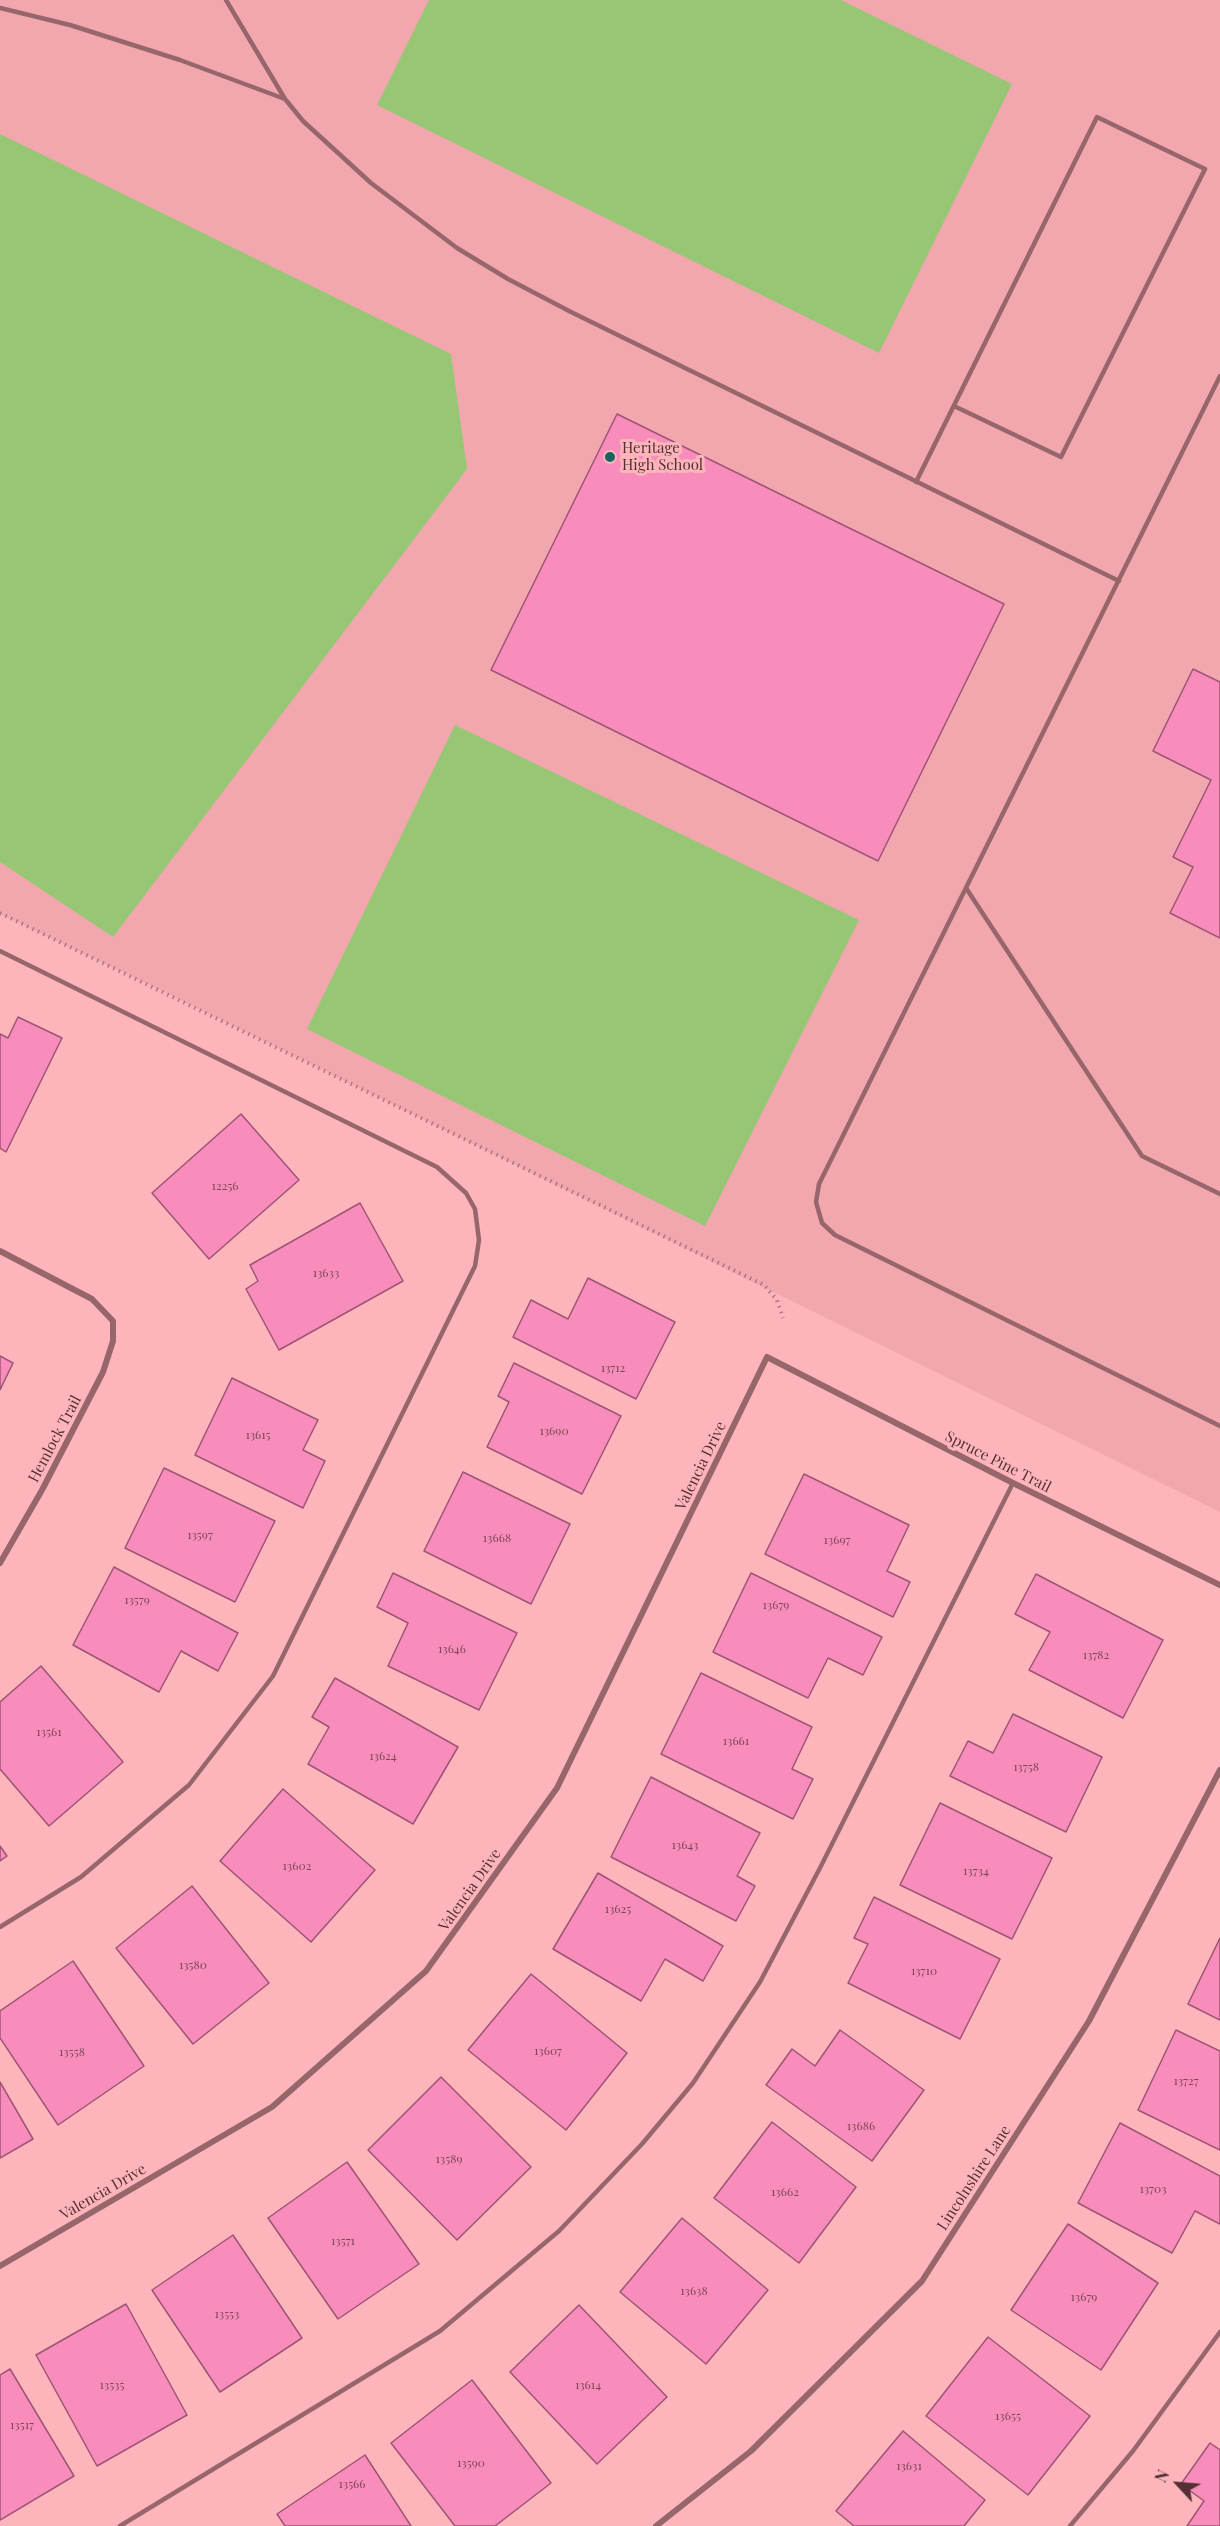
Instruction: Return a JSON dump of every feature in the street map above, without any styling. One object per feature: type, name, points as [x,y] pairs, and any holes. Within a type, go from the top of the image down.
[{"type":"street","name":"Hemlock Trail","points":[[0,1251],[92,1299],[113,1321],[113,1341],[103,1372],[42,1490],[0,1563]]},
{"type":"street","name":"Spruce Pine Trail","points":[[767,1358],[1220,1585]]},
{"type":"street","name":"Valencia Drive","points":[[0,2266],[272,2108],[426,1971],[557,1788],[767,1358]]},
{"type":"street","name":"Lincolnshire Lane","points":[[656,2526],[751,2451],[922,2281],[1089,2021],[1220,1770]]},
{"type":"lane","points":[[226,0],[285,99],[303,122],[371,183],[436,234],[479,262],[571,312],[1119,581]]},
{"type":"lane","points":[[0,8],[70,25],[142,47],[285,99]]},
{"type":"lane","points":[[916,482],[1097,117],[1205,169],[1061,458],[954,406]]},
{"type":"lane","points":[[1220,376],[819,1184],[816,1202],[822,1222],[827,1229],[849,1242],[1220,1426]]},
{"type":"lane","points":[[966,888],[1142,1156],[1220,1194]]},
{"type":"lane","points":[[0,951],[437,1167],[466,1193],[476,1209],[479,1240],[475,1266],[273,1676],[189,1785],[81,1877],[0,1927]]},
{"type":"lane","points":[[120,2526],[440,2331],[560,2231],[642,2145],[693,2083],[760,1982],[821,1866],[1013,1483]]},
{"type":"lane","points":[[1070,2526],[1133,2451],[1220,2332]]},
{"type":"path","points":[[0,913],[764,1285],[777,1300],[783,1318]]},
{"type":"shaded area","name":"Heritage High School","points":[[0,0],[1220,0],[1220,1512],[160,990],[0,914]]},
{"type":"green space","points":[[429,0],[841,0],[1012,84],[879,353],[377,105]]},
{"type":"green space","points":[[0,134],[451,354],[467,469],[113,937],[0,862]]},
{"type":"green space","points":[[455,725],[859,920],[705,1226],[307,1029]]},
{"type":"building","points":[[617,414],[1004,604],[878,861],[491,670]]},
{"type":"building","points":[[1193,669],[1220,682],[1220,938],[1170,913],[1193,867],[1173,857],[1211,780],[1153,751]]},
{"type":"building","points":[[18,1017],[62,1038],[6,1152],[0,1148],[0,1034],[8,1038]]},
{"type":"building","points":[[241,1114],[299,1180],[209,1259],[152,1193]]},
{"type":"building","points":[[360,1203],[403,1281],[279,1350],[246,1289],[258,1281],[250,1265]]},
{"type":"building","points":[[588,1278],[675,1322],[636,1399],[513,1337],[531,1300],[568,1319]]},
{"type":"building","points":[[0,1356],[13,1363],[0,1390]]},
{"type":"building","points":[[514,1363],[621,1416],[582,1494],[487,1447],[509,1402],[498,1396]]},
{"type":"building","points":[[232,1378],[318,1420],[303,1450],[325,1461],[303,1508],[195,1455]]},
{"type":"building","points":[[164,1468],[275,1521],[235,1602],[125,1548]]},
{"type":"building","points":[[463,1472],[570,1524],[531,1604],[424,1551]]},
{"type":"building","points":[[804,1474],[909,1525],[887,1571],[910,1582],[893,1617],[765,1554]]},
{"type":"building","points":[[114,1567],[238,1633],[218,1671],[181,1651],[159,1692],[73,1645]]},
{"type":"building","points":[[393,1573],[517,1633],[479,1710],[388,1666],[408,1623],[377,1607]]},
{"type":"building","points":[[751,1573],[882,1637],[863,1675],[828,1658],[808,1698],[713,1652]]},
{"type":"building","points":[[1036,1574],[1163,1640],[1123,1718],[1029,1670],[1050,1632],[1015,1614]]},
{"type":"building","points":[[41,1666],[123,1762],[49,1826],[0,1769],[0,1702]]},
{"type":"building","points":[[701,1673],[812,1727],[792,1769],[813,1779],[793,1819],[661,1754]]},
{"type":"building","points":[[335,1678],[458,1747],[413,1824],[308,1764],[329,1727],[312,1717]]},
{"type":"building","points":[[1013,1714],[1102,1757],[1066,1832],[950,1776],[968,1741],[993,1753]]},
{"type":"building","points":[[651,1777],[760,1833],[737,1876],[755,1886],[736,1921],[611,1857]]},
{"type":"building","points":[[283,1789],[375,1870],[311,1942],[220,1861]]},
{"type":"building","points":[[940,1803],[1052,1858],[1012,1939],[900,1885]]},
{"type":"building","points":[[0,1846],[7,1856],[0,1861]]},
{"type":"building","points":[[598,1873],[723,1946],[703,1981],[665,1959],[641,2001],[553,1949]]},
{"type":"building","points":[[192,1886],[269,1983],[193,2044],[116,1948]]},
{"type":"building","points":[[874,1897],[1000,1959],[960,2039],[848,1983],[868,1944],[854,1938]]},
{"type":"building","points":[[1220,1938],[1220,2020],[1188,2004]]},
{"type":"building","points":[[73,1961],[144,2066],[58,2125],[0,2038],[0,2011]]},
{"type":"building","points":[[531,1974],[627,2053],[566,2130],[468,2050]]},
{"type":"building","points":[[840,2030],[924,2090],[872,2161],[766,2085],[792,2049],[815,2066]]},
{"type":"building","points":[[1176,2030],[1220,2051],[1220,2150],[1138,2110]]},
{"type":"building","points":[[441,2077],[531,2167],[457,2240],[368,2150]]},
{"type":"building","points":[[0,2082],[33,2139],[0,2158]]},
{"type":"building","points":[[772,2122],[856,2187],[799,2263],[714,2198]]},
{"type":"building","points":[[1120,2123],[1220,2176],[1220,2224],[1195,2211],[1172,2253],[1078,2203]]},
{"type":"building","points":[[347,2162],[419,2264],[338,2319],[268,2218]]},
{"type":"building","points":[[682,2218],[768,2290],[706,2364],[620,2292]]},
{"type":"building","points":[[1068,2224],[1158,2283],[1101,2370],[1011,2310]]},
{"type":"building","points":[[233,2235],[302,2338],[220,2392],[152,2290]]},
{"type":"building","points":[[126,2304],[187,2415],[97,2466],[36,2355]]},
{"type":"building","points":[[579,2305],[667,2397],[597,2464],[510,2372]]},
{"type":"building","points":[[988,2337],[1090,2416],[1028,2495],[926,2416]]},
{"type":"building","points":[[10,2369],[74,2476],[0,2520],[0,2375]]},
{"type":"building","points":[[472,2380],[551,2483],[495,2526],[455,2526],[391,2443]]},
{"type":"building","points":[[903,2431],[985,2500],[964,2526],[854,2526],[836,2511]]},
{"type":"building","points":[[1210,2443],[1220,2450],[1220,2526],[1187,2526],[1204,2501],[1181,2484]]},
{"type":"building","points":[[365,2455],[411,2526],[285,2526],[277,2514]]},
{"type":"place","name":"Heritage High School","points":[[610,457]]}]
